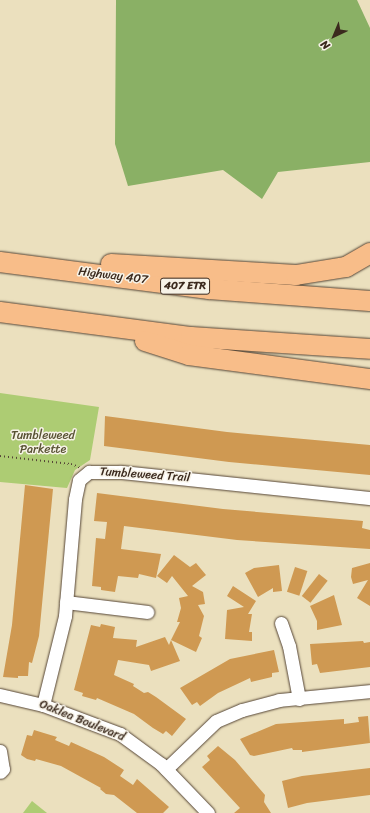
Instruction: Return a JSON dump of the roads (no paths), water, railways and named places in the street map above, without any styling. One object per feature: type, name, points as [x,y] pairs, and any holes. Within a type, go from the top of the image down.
[{"type":"highway","points":[[27,265],[68,261],[296,275],[346,267],[370,253]]},
{"type":"highway","name":"Highway 407","points":[[0,262],[208,289],[370,302]]},
{"type":"highway","points":[[0,312],[104,327],[191,337],[370,349]]},
{"type":"highway","points":[[104,327],[189,355],[370,380]]},
{"type":"street","name":"Tumbleweed Trail","points":[[43,705],[51,678],[66,602],[75,499],[79,480],[89,472],[121,472],[370,498]]},
{"type":"street","points":[[66,602],[147,612]]},
{"type":"street","points":[[280,623],[289,646],[299,699]]},
{"type":"street","points":[[166,769],[216,721],[242,710],[279,700],[370,691]]},
{"type":"street","name":"Oaklea Boulevard","points":[[0,695],[43,705],[120,734],[166,769],[208,813]]},
{"type":"street","points":[[0,751],[3,769],[0,772]]},
{"type":"park label","name":"Tumbleweed Parkette","points":[[43,443]]}]
